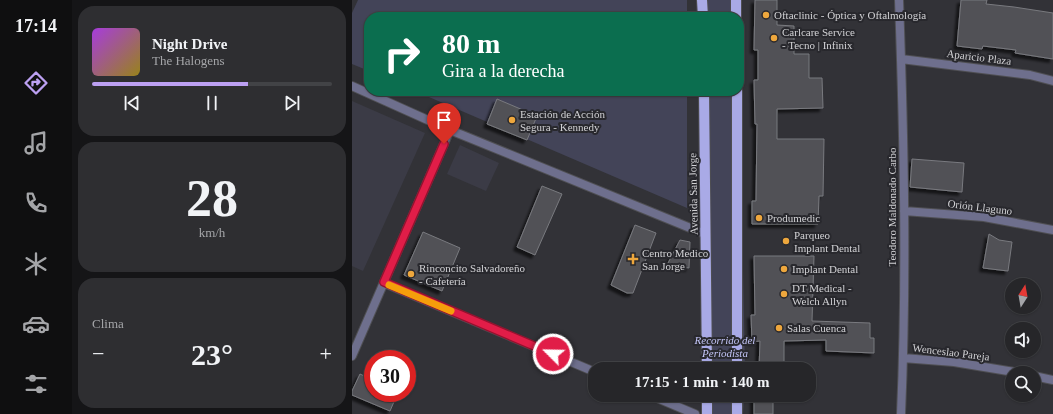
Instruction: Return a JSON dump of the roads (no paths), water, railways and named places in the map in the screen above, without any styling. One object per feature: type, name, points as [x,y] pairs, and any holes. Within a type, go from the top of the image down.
[{"type":"main road","points":[[702,0],[703,12]]},
{"type":"main road","points":[[736,0],[736,12]]},
{"type":"main road","name":"Avenida San Jorge","points":[[704,96],[706,362]]},
{"type":"main road","points":[[736,96],[737,362]]},
{"type":"main road","points":[[707,402],[707,414]]},
{"type":"main road","points":[[737,402],[738,414]]},
{"type":"street","name":"Teodoro Maldonado Carbo","points":[[899,0],[904,211],[904,358],[901,414]]},
{"type":"street","name":"Aparicio Plaza","points":[[901,59],[1030,75],[1053,81]]},
{"type":"street","points":[[352,86],[364,91]]},
{"type":"street","points":[[374,96],[450,130],[706,234]]},
{"type":"street","points":[[352,356],[450,130]]},
{"type":"street","name":"Orión Llaguno","points":[[904,211],[984,218],[1053,230]]},
{"type":"street","points":[[384,282],[588,369]]},
{"type":"street","name":"Wenceslao Pareja","points":[[904,358],[954,362],[1005,370]]},
{"type":"street","points":[[1041,377],[1053,380]]},
{"type":"street","points":[[667,402],[695,414]]},
{"type":"place","name":"Oftaclinic - Óptica y Oftalmología","points":[[766,15]]},
{"type":"place","name":"Carlcare Service - Tecno | Infinix","points":[[774,38]]},
{"type":"place","name":"Estación de Acción Segura - Kennedy","points":[[512,120]]},
{"type":"place","name":"Produmedic","points":[[759,218]]},
{"type":"place","name":"Parqueo Implant Dental","points":[[786,241]]},
{"type":"place","name":"Centro Medico San Jorge","points":[[633,259]]},
{"type":"place","name":"Implant Dental","points":[[784,269]]},
{"type":"place","name":"Rinconcito Salvadoreño - Cafetería","points":[[411,274]]},
{"type":"place","name":"DT Medical - Welch Allyn","points":[[784,294]]},
{"type":"place","name":"Salas Cuenca","points":[[779,328]]},
{"type":"park label","name":"Recorrido del Periodista","points":[[725,346]]}]
